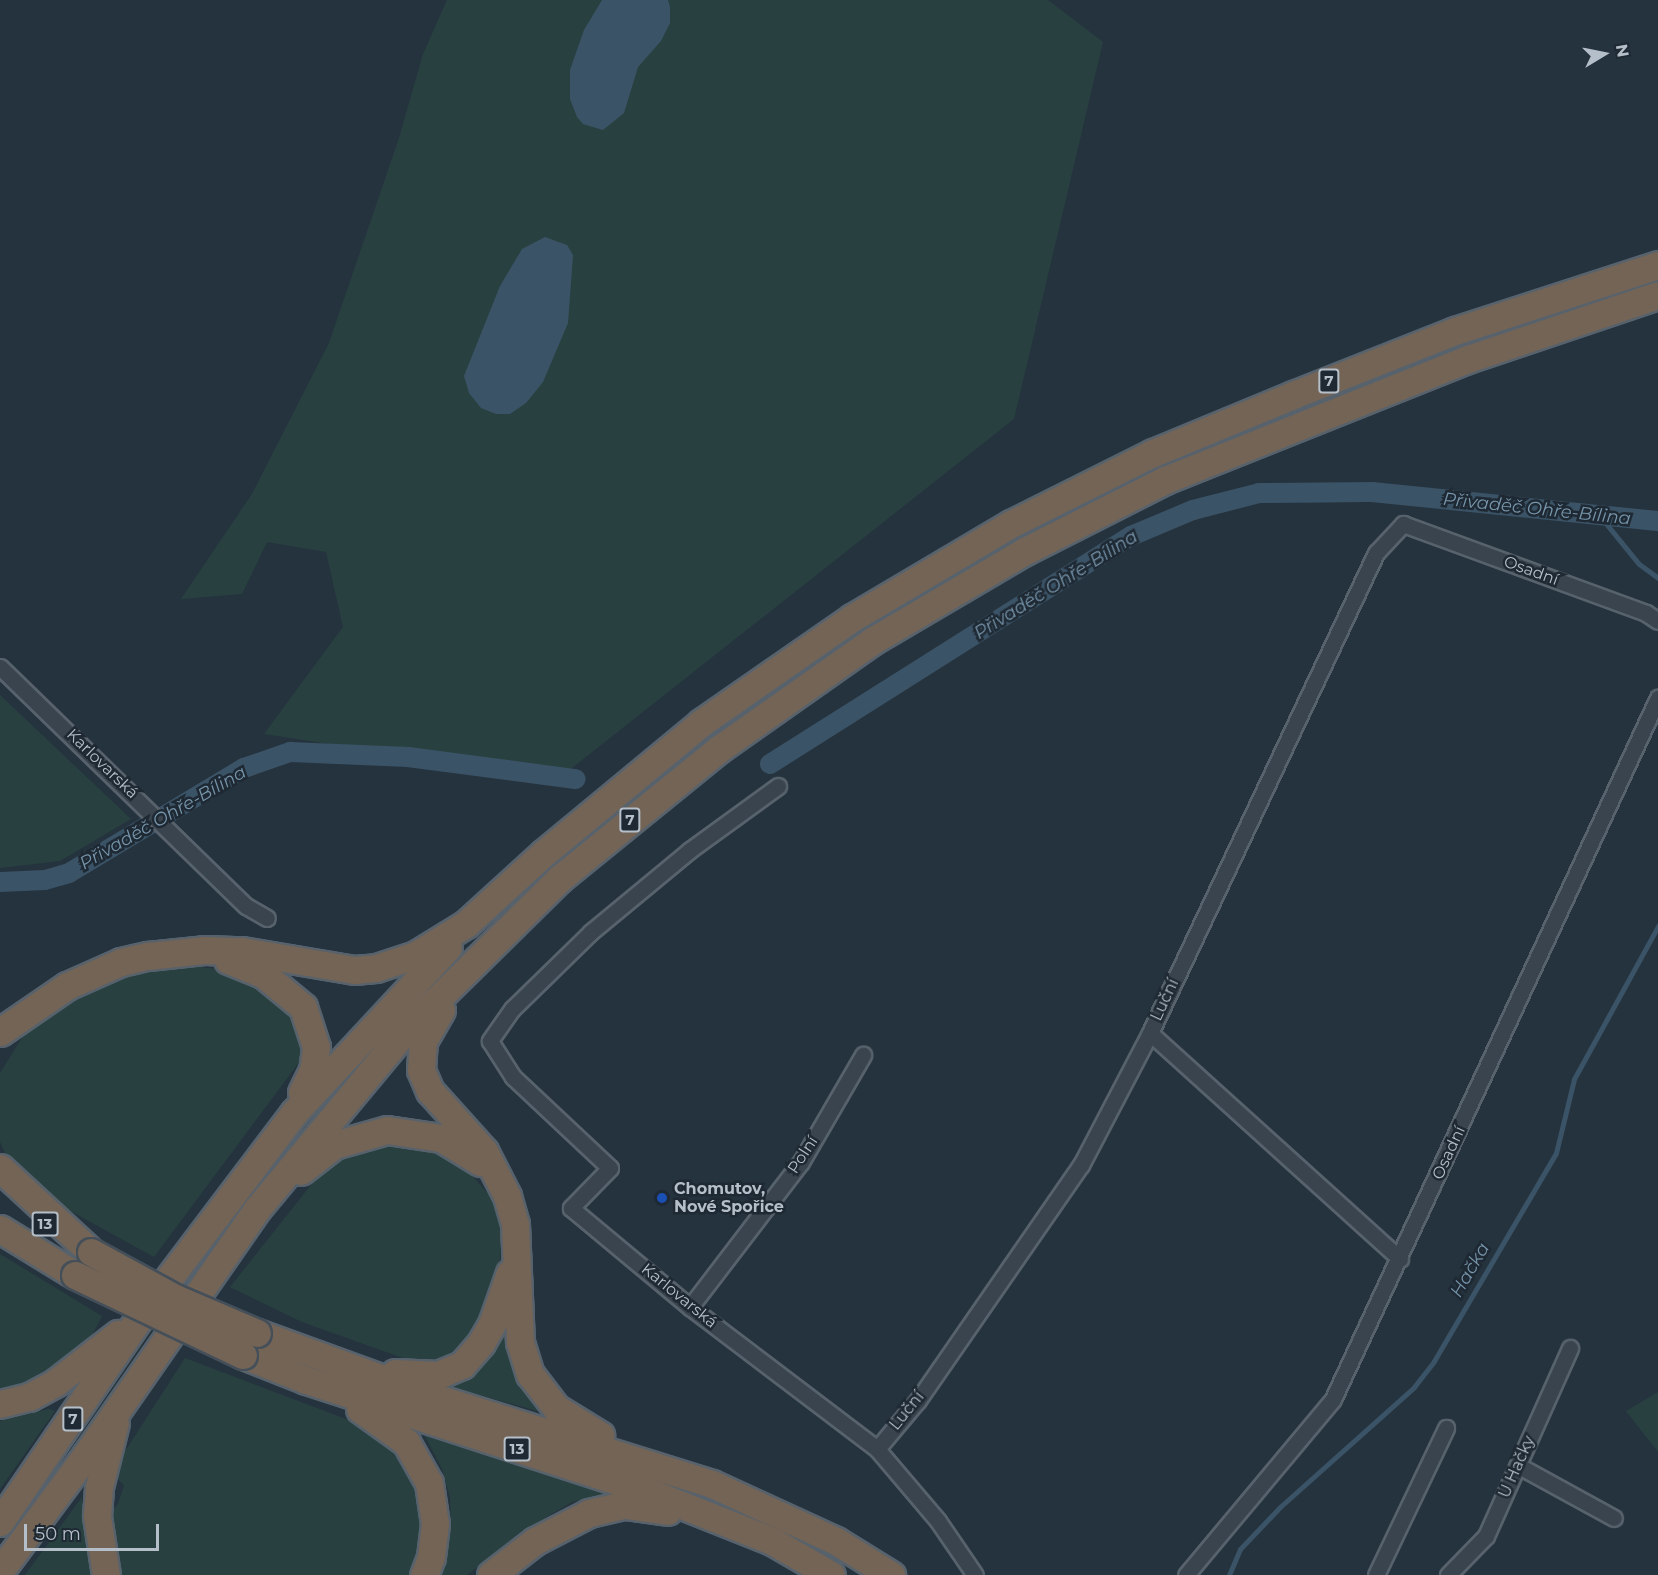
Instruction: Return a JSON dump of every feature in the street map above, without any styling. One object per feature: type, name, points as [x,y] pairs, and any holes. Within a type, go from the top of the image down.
[{"type":"highway","name":"7","points":[[0,1522],[142,1314],[294,1113],[481,910],[701,723],[852,618],[1011,524],[1153,453],[1455,331],[1658,265]]},
{"type":"highway","name":"7","points":[[0,1571],[257,1209],[405,1032],[559,879],[728,742],[872,641],[1025,550],[1165,480],[1468,359],[1658,295]]},
{"type":"highway","points":[[0,1049],[9,1025],[43,1000],[90,974],[121,962],[174,952],[242,951],[335,969],[376,968],[433,947],[481,910]]},
{"type":"highway","points":[[174,952],[220,957],[243,966],[281,986],[303,1007],[314,1035],[315,1059],[294,1113]]},
{"type":"highway","points":[[471,964],[425,1032],[421,1070],[430,1091],[484,1151],[507,1196],[515,1224],[520,1342],[530,1374],[546,1397],[569,1418],[654,1463]]},
{"type":"highway","points":[[257,1209],[334,1145],[387,1130],[423,1133],[457,1145],[486,1167],[507,1196]]},
{"type":"highway","points":[[0,1168],[91,1252]]},
{"type":"highway","name":"13","points":[[0,1195],[91,1252],[175,1298],[257,1333],[333,1363],[654,1463],[787,1516],[891,1575]]},
{"type":"highway","points":[[333,1363],[416,1376],[438,1375],[462,1365],[481,1343],[501,1302],[513,1261],[515,1224]]},
{"type":"highway","name":"13","points":[[0,1229],[75,1275],[243,1355],[306,1380],[639,1488],[772,1541],[831,1575]]},
{"type":"highway","points":[[0,1404],[29,1397],[55,1383],[142,1314]]},
{"type":"highway","points":[[306,1380],[381,1421],[416,1454],[429,1483],[435,1510],[431,1557],[424,1575]]},
{"type":"highway","points":[[106,1575],[99,1547],[98,1507],[119,1406]]},
{"type":"highway","points":[[491,1575],[572,1519],[607,1508],[646,1507],[726,1522]]},
{"type":"street","name":"Osadní","points":[[1403,524],[1646,613],[1658,621]]},
{"type":"street","name":"Luční","points":[[877,1449],[918,1400],[1081,1165],[1149,1032],[1376,553],[1403,524]]},
{"type":"street","name":"Karlovarská","points":[[0,667],[181,840],[246,906],[267,918]]},
{"type":"street","name":"Osadní","points":[[1186,1575],[1333,1399],[1400,1259],[1658,698]]},
{"type":"street","name":"Karlovarská","points":[[778,786],[690,850],[591,932],[512,1009],[490,1041],[513,1077],[610,1168],[571,1208],[690,1307],[877,1449],[938,1521],[975,1575]]},
{"type":"street","points":[[1149,1032],[1400,1259]]},
{"type":"street","name":"Polní","points":[[690,1307],[801,1162],[863,1055]]},
{"type":"street","name":"U Hačky","points":[[1448,1575],[1486,1536],[1570,1348]]},
{"type":"street","points":[[1376,1575],[1446,1428]]},
{"type":"street","points":[[1519,1466],[1614,1518]]},
{"type":"green space","points":[[447,0],[1048,0],[1103,42],[1014,419],[558,779],[264,734],[343,627],[326,552],[267,542],[242,594],[181,599],[252,494],[329,343],[399,138],[423,54]]},
{"type":"green space","points":[[0,695],[131,819],[60,861],[0,868]]},
{"type":"green space","points":[[175,964],[217,969],[258,985],[293,1014],[302,1038],[303,1057],[154,1257],[65,1208],[22,1176],[8,1159],[0,1142],[0,1073],[28,1028],[72,996],[125,974]]},
{"type":"green space","points":[[388,1143],[436,1151],[464,1166],[495,1202],[502,1226],[500,1259],[480,1318],[461,1347],[435,1362],[417,1363],[302,1322],[230,1287],[326,1166],[355,1150]]},
{"type":"green space","points":[[0,1254],[102,1316],[86,1347],[25,1386],[0,1393]]},
{"type":"green space","points":[[509,1314],[551,1415],[445,1385],[479,1367]]},
{"type":"green space","points":[[185,1358],[375,1430],[397,1449],[422,1499],[421,1554],[413,1575],[122,1575],[114,1555],[110,1512],[118,1504],[124,1485],[118,1479],[122,1456]]},
{"type":"green space","points":[[1658,1392],[1658,1452],[1626,1411]]},
{"type":"green space","points":[[49,1409],[55,1411],[0,1489],[0,1421]]},
{"type":"green space","points":[[425,1436],[612,1494],[572,1502],[533,1525],[467,1575],[442,1575],[451,1529],[450,1497],[442,1469]]},
{"type":"green space","points":[[82,1497],[88,1553],[95,1575],[25,1575]]},
{"type":"water","points":[[602,0],[668,0],[670,7],[670,23],[661,41],[638,67],[624,113],[603,130],[583,124],[577,117],[570,99],[570,70],[584,30]]},
{"type":"water","points":[[545,237],[567,245],[573,255],[568,323],[543,382],[526,403],[510,414],[496,414],[481,408],[469,393],[464,376],[500,286],[522,249]]},
{"type":"waterway","name":"Přivaděč Ohře-Bílina","points":[[770,764],[1131,536],[1193,510],[1259,493],[1372,492],[1658,521]]},
{"type":"waterway","points":[[1599,515],[1639,564],[1658,578]]},
{"type":"waterway","name":"Přivaděč Ohře-Bílina","points":[[0,882],[45,880],[69,873],[244,768],[290,752],[408,757],[576,779]]},
{"type":"waterway","name":"Hačka","points":[[1229,1575],[1240,1549],[1280,1507],[1414,1387],[1434,1361],[1556,1153],[1574,1079],[1658,926]]},
{"type":"place","name":"Chomutov, Nové Spořice","points":[[662,1198]]}]
